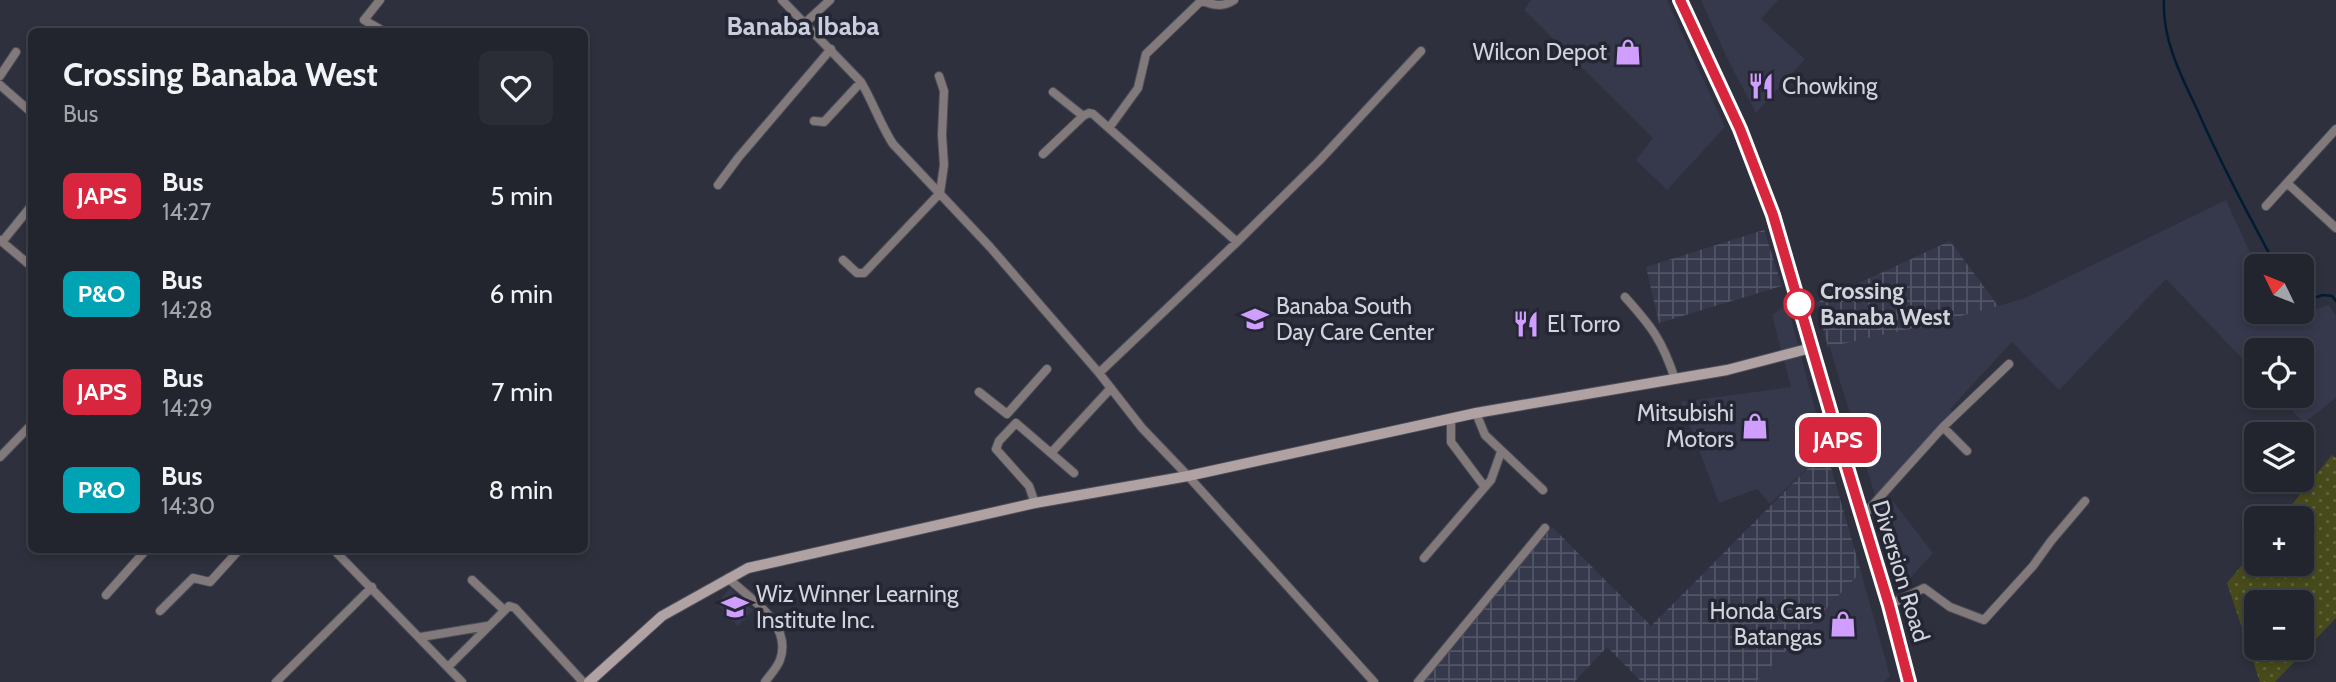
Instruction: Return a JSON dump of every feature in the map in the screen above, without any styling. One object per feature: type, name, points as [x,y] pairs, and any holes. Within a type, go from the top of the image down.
[{"type":"highway","name":"Diversion Road","points":[[1680,0],[1758,171],[1788,262],[1909,682]]},
{"type":"street","points":[[378,28],[364,20],[380,0]]},
{"type":"street","points":[[782,0],[861,82],[893,144],[940,192],[1099,373],[1142,428],[1374,682]]},
{"type":"street","points":[[805,23],[830,0]]},
{"type":"street","points":[[1109,128],[1138,88],[1146,54],[1201,0],[1226,6],[1234,0]]},
{"type":"street","points":[[718,185],[831,50]]},
{"type":"street","points":[[1099,373],[1319,161],[1421,51]]},
{"type":"street","points":[[0,76],[16,52]]},
{"type":"street","points":[[843,260],[857,273],[864,273],[940,192],[944,165],[944,92],[939,76]]},
{"type":"street","points":[[814,121],[824,122],[861,82]]},
{"type":"street","points":[[0,85],[28,110]]},
{"type":"street","points":[[1054,92],[1083,116]]},
{"type":"street","points":[[1043,155],[1083,116],[1093,114],[1237,242]]},
{"type":"street","points":[[2266,206],[2335,134]]},
{"type":"street","points":[[2287,183],[2336,228]]},
{"type":"street","points":[[28,210],[1,241],[28,264]]},
{"type":"street","points":[[1625,297],[1660,340],[1675,379]]},
{"type":"street","points":[[589,682],[662,616],[748,568],[1035,503],[1188,476],[1476,413],[1727,369],[1811,348]]},
{"type":"street","points":[[1862,517],[1944,427],[2009,364]]},
{"type":"street","points":[[1007,415],[1047,369]]},
{"type":"street","points":[[1051,453],[1111,388]]},
{"type":"street","points":[[979,392],[1074,474]]},
{"type":"street","points":[[1476,413],[1485,435],[1543,490]]},
{"type":"street","points":[[1451,418],[1451,442],[1484,486]]},
{"type":"street","points":[[1016,423],[999,441],[996,449],[1029,486],[1035,503]]},
{"type":"street","points":[[1944,427],[1966,451]]},
{"type":"street","points":[[0,457],[28,428]]},
{"type":"street","points":[[1424,558],[1495,473],[1501,452]]},
{"type":"street","points":[[1889,605],[1924,588],[1950,607],[1984,620],[2034,566],[2085,501]]},
{"type":"street","points":[[1418,682],[1545,528]]},
{"type":"street","points":[[106,595],[143,553]]},
{"type":"street","points":[[160,611],[193,578],[210,582],[236,553]]},
{"type":"street","points":[[337,553],[462,682]]},
{"type":"street","points":[[728,578],[776,623],[782,639],[779,662],[765,682]]},
{"type":"street","points":[[472,580],[504,610]]},
{"type":"street","points":[[276,682],[372,587]]},
{"type":"street","points":[[448,667],[509,606],[515,608],[583,682]]},
{"type":"street","points":[[421,637],[488,626]]},
{"type":"shaded area","name":"Wilcon Depot","points":[[1531,0],[1667,0],[1725,127],[1667,190],[1636,160],[1653,138],[1524,10]]},
{"type":"shaded area","name":"Chowking","points":[[1701,0],[1778,0],[1761,19],[1805,59],[1756,113],[1726,56]]},
{"type":"shaded area","points":[[2226,200],[2251,254],[2244,254],[2244,324],[2314,324],[2314,310],[2329,305],[2336,316],[2336,398],[2303,422],[2290,408],[2314,408],[2314,338],[2244,338],[2244,360],[2166,279],[2059,390],[2012,342],[1950,409],[1954,414],[1885,491],[1933,553],[1903,586],[1816,303],[1950,241],[1998,306],[2025,298]]},
{"type":"shaded area","points":[[1764,230],[1782,286],[1659,323],[1646,267]]},
{"type":"shaded area","points":[[1950,241],[1998,306],[1828,347],[1816,303]]},
{"type":"shaded area","name":"Mitsubishi Motors","points":[[1787,304],[1826,450],[1770,504],[1757,489],[1719,503],[1681,402],[1791,387],[1772,315]]},
{"type":"shaded area","points":[[1826,450],[1861,572],[1756,682],[1642,682],[1607,647],[1574,682],[1420,682],[1552,527],[1651,626]]},
{"type":"shaded area","name":"Honda Cars Batangas","points":[[1861,572],[1890,676],[1884,682],[1756,682]]},
{"type":"shaded area","name":"Wiz Winner Learning Institute Inc.","points":[[730,588],[753,610],[738,626],[717,604]]},
{"type":"green space","points":[[2332,455],[2336,458],[2336,618],[2314,641],[2314,590],[2244,590],[2244,634],[2227,583],[2244,562],[2244,576],[2314,576],[2314,506],[2291,506],[2302,492],[2314,492],[2314,477]]},
{"type":"green space","points":[[2253,660],[2296,660],[2275,682],[2260,682]]},
{"type":"waterway","points":[[2164,0],[2166,28],[2178,69],[2224,168],[2270,254]]},
{"type":"waterway","points":[[2314,298],[2332,296],[2336,301]]},
{"type":"bus line","name":"JAPS","points":[[1680,0],[1740,129],[1773,215],[1889,605],[1909,682]]},
{"type":"place","name":"Wilcon Depot","points":[[1628,52]]},
{"type":"place","name":"Chowking","points":[[1761,86]]},
{"type":"place","name":"Crossing Banaba West","points":[[1799,304]]},
{"type":"place","name":"Banaba South Day Care Center","points":[[1255,319]]},
{"type":"place","name":"El Torro","points":[[1526,324]]},
{"type":"place","name":"Mitsubishi Motors","points":[[1755,426]]},
{"type":"place","name":"Wiz Winner Learning Institute Inc.","points":[[735,607]]},
{"type":"place","name":"Honda Cars Batangas","points":[[1843,624]]},
{"type":"district","name":"Banaba Ibaba","points":[[803,26]]}]
